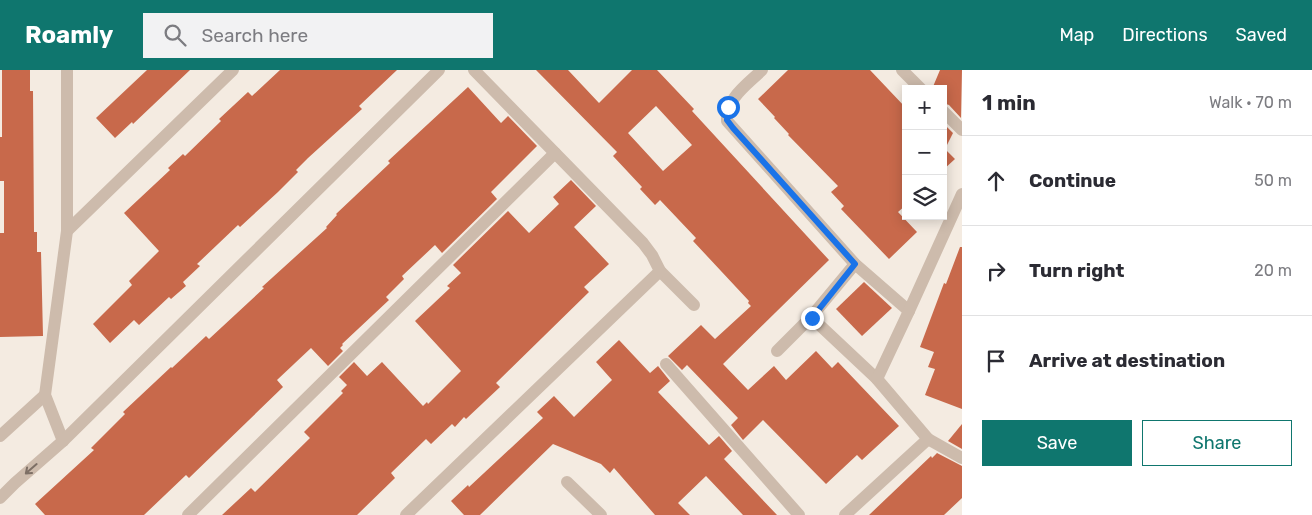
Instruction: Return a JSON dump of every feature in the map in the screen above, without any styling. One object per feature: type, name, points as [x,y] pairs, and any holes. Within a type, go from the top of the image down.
[{"type":"street","points":[[63,441],[45,396],[67,232],[67,70]]},
{"type":"street","points":[[67,232],[233,70]]},
{"type":"street","points":[[0,498],[63,441],[438,70]]},
{"type":"street","points":[[474,70],[643,243],[660,271],[694,305]]},
{"type":"street","points":[[762,70],[732,99],[728,107],[727,120],[855,264],[910,311]]},
{"type":"street","points":[[902,70],[917,85]]},
{"type":"street","points":[[947,115],[962,130]]},
{"type":"street","points":[[188,515],[555,153]]},
{"type":"street","points":[[877,379],[910,311],[962,194]]},
{"type":"street","points":[[777,351],[812,318],[855,264]]},
{"type":"street","points":[[406,515],[660,271]]},
{"type":"street","points":[[812,318],[877,379],[928,439],[962,458]]},
{"type":"street","points":[[666,364],[799,515]]},
{"type":"street","points":[[0,436],[45,396]]},
{"type":"street","points":[[845,515],[928,439]]},
{"type":"street","points":[[567,482],[601,515]]},
{"type":"building","points":[[2,70],[30,70],[30,91],[33,91],[34,232],[37,232],[37,252],[41,252],[43,336],[0,337],[0,233],[4,233],[4,181],[0,181]]},
{"type":"building","points":[[147,70],[190,70],[133,124],[132,122],[115,138],[96,118]]},
{"type":"building","points":[[280,70],[397,70],[359,106],[362,109],[296,170],[298,172],[278,192],[240,227],[238,225],[197,264],[200,266],[183,282],[186,286],[171,299],[169,297],[139,325],[134,320],[110,343],[93,324],[132,285],[129,281],[159,251],[124,213],[170,170],[168,168],[183,154],[185,156],[221,121],[219,119],[248,92],[252,96]]},
{"type":"building","points":[[536,70],[568,70],[599,103],[632,70],[657,70],[694,109],[692,111],[829,260],[723,364],[748,390],[774,366],[786,380],[816,351],[832,368],[838,362],[899,426],[862,460],[857,455],[826,484],[763,420],[743,440],[731,425],[738,418],[687,365],[682,370],[668,356],[701,325],[715,339],[751,306],[748,303],[749,301],[693,241],[696,238],[660,200],[655,205],[640,189],[642,187],[613,156],[617,152]],"holes":[[[656,106],[692,145],[663,171],[628,133]]]},
{"type":"building","points":[[788,70],[870,70],[902,104],[902,208],[898,212],[902,216],[902,220],[906,220],[917,232],[889,259],[841,209],[844,206],[831,192],[838,186],[788,135],[775,117],[758,99]]},
{"type":"building","points":[[940,70],[962,70],[961,118],[947,104],[947,85],[934,85]]},
{"type":"building","points":[[468,87],[501,123],[508,116],[537,146],[491,192],[497,199],[442,253],[435,245],[402,276],[404,279],[386,297],[389,300],[342,344],[340,348],[343,351],[328,366],[311,348],[277,380],[283,387],[189,478],[186,475],[144,515],[45,515],[35,504],[94,450],[91,448],[125,414],[123,412],[206,336],[209,339],[264,288],[262,287],[327,228],[336,214],[390,163],[388,161]]},
{"type":"building","points":[[947,127],[953,133],[947,145]]},
{"type":"building","points":[[947,151],[955,159],[947,166]]},
{"type":"building","points":[[571,180],[596,206],[574,227],[609,264],[584,287],[589,292],[496,383],[500,387],[466,419],[464,417],[455,427],[452,424],[431,444],[426,439],[391,473],[395,478],[357,515],[222,515],[251,488],[255,492],[310,438],[304,432],[343,393],[341,391],[347,385],[339,377],[354,362],[367,376],[382,362],[423,406],[427,402],[428,404],[461,371],[415,321],[450,288],[447,286],[461,273],[453,265],[508,211],[529,233],[559,204],[553,197]]},
{"type":"building","points":[[960,247],[962,247],[962,409],[925,395],[935,369],[928,367],[934,352],[920,347]]},
{"type":"building","points":[[864,282],[892,308],[862,336],[836,309]]},
{"type":"building","points":[[619,340],[650,373],[658,366],[670,381],[658,392],[709,445],[719,436],[732,451],[724,459],[777,515],[743,515],[706,476],[678,503],[690,515],[655,515],[614,468],[610,473],[601,464],[553,444],[480,515],[464,515],[451,501],[468,485],[469,487],[543,418],[537,412],[554,396],[574,417],[612,380],[596,362]]},
{"type":"building","points":[[962,424],[962,449],[948,441]]},
{"type":"building","points":[[937,453],[962,466],[962,498],[944,515],[869,515],[931,456],[932,458]]},
{"type":"route","points":[[728,107],[727,120],[733,128],[855,264],[812,318]]}]
